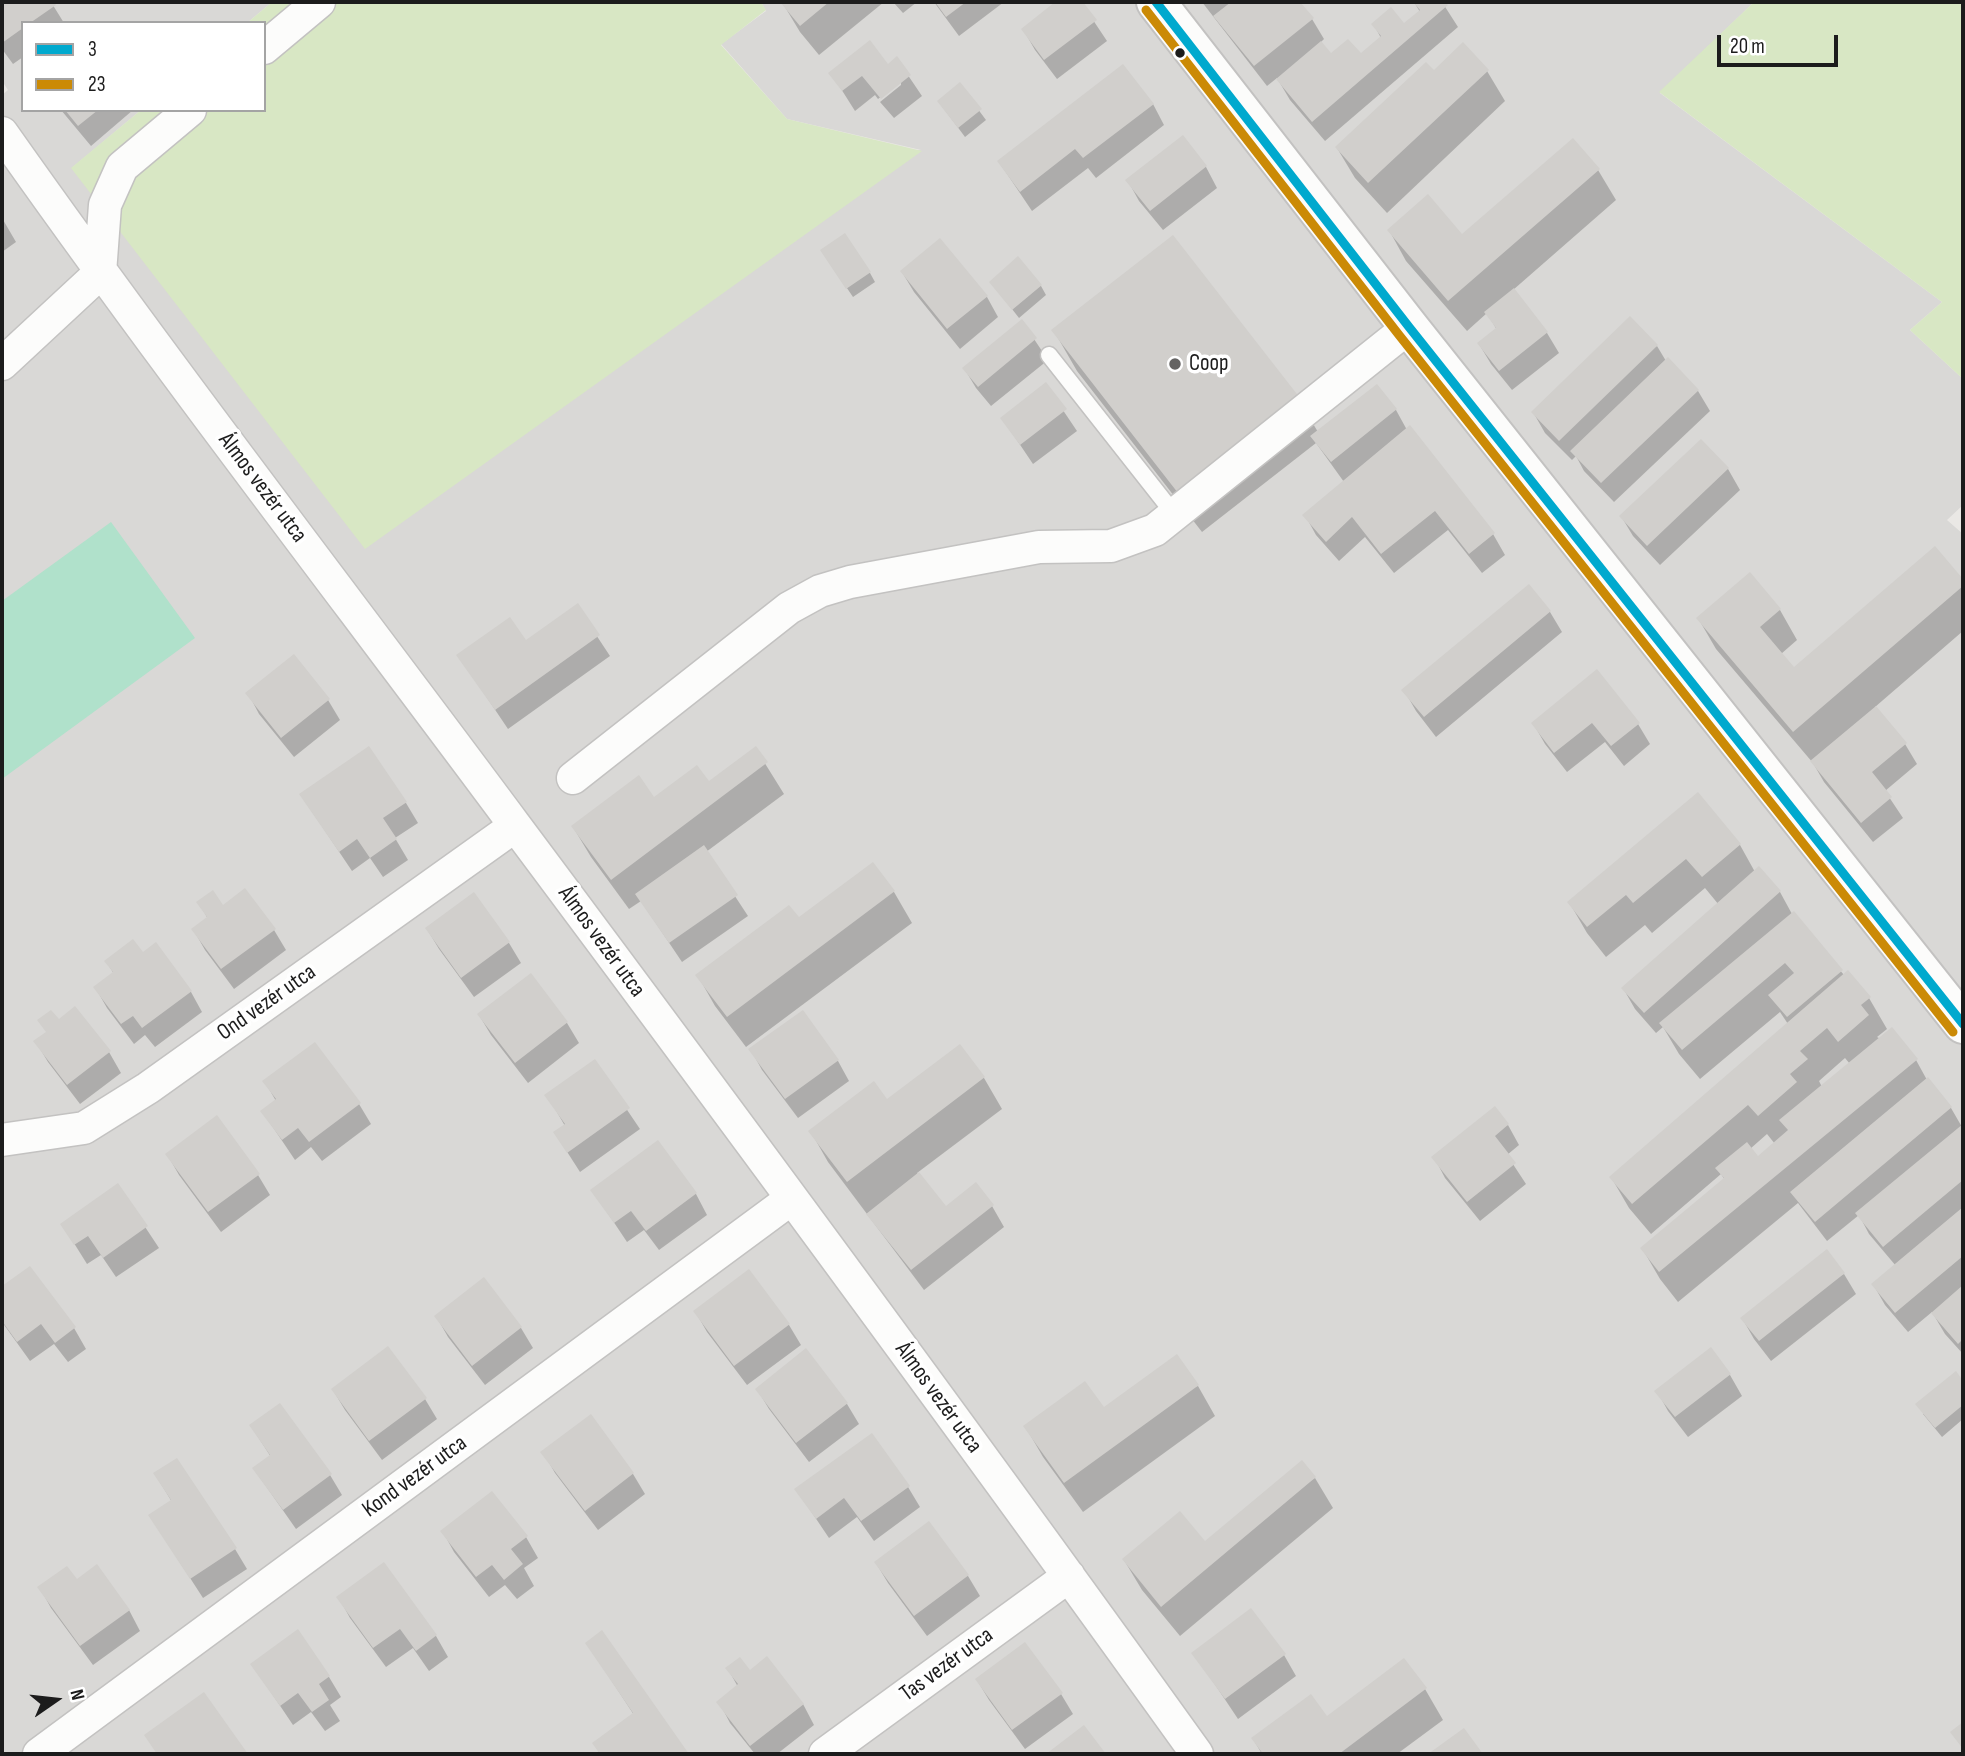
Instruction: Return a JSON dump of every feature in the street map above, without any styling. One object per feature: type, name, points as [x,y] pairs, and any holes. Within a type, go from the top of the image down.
[{"type":"street","points":[[266,46],[319,2]]},
{"type":"street","points":[[1156,2],[1409,327],[1963,1024]]},
{"type":"street","points":[[2,364],[100,273],[105,205],[122,167],[188,112]]},
{"type":"street","name":"Álmos vezér utca","points":[[2,133],[100,273],[515,826],[1069,1576],[1197,1754]]},
{"type":"street","points":[[573,778],[789,608],[820,591],[850,582],[1039,547],[1111,546],[1155,530],[1409,327]]},
{"type":"street","name":"Ond vezér utca","points":[[2,1140],[84,1128],[148,1088],[515,826]]},
{"type":"street","name":"Kond vezér utca","points":[[39,1754],[791,1199]]},
{"type":"street","name":"Tas vezér utca","points":[[825,1754],[1069,1576]]},
{"type":"lane","points":[[1049,355],[1175,515]]},
{"type":"shaded area","points":[[2,2],[272,2],[249,21],[21,21],[21,112],[139,112],[72,168],[921,150],[787,119],[721,44],[766,11],[761,2],[1754,2],[1660,93],[1942,302],[1910,330],[1963,379],[1963,505],[1947,520],[1963,534],[1963,1754],[2,1754],[2,95],[8,90],[2,81]]},
{"type":"green space","points":[[272,2],[761,2],[766,10],[721,45],[787,119],[922,151],[365,549],[71,168],[139,112],[266,112],[266,21],[249,21]]},
{"type":"green space","points":[[1754,2],[1963,2],[1963,379],[1910,330],[1942,302],[1659,92]]},
{"type":"green space","points":[[111,522],[195,638],[2,779],[2,601]]},
{"type":"building","points":[[2,2],[54,2],[56,5],[33,21],[21,21],[21,29],[2,43]]},
{"type":"building","points":[[780,2],[829,2],[800,26]]},
{"type":"building","points":[[935,2],[966,2],[946,17]]},
{"type":"building","points":[[1055,2],[1083,2],[1097,20],[1044,60],[1021,29]]},
{"type":"building","points":[[1231,2],[1300,2],[1314,18],[1254,66],[1213,16]]},
{"type":"building","points":[[1413,2],[1445,2],[1448,5],[1312,122],[1276,79],[1321,41],[1331,53],[1348,39],[1361,53],[1381,36],[1371,24],[1391,7],[1404,23],[1420,10]]},
{"type":"building","points":[[870,40],[888,64],[897,56],[911,75],[881,99],[862,76],[842,91],[828,73]]},
{"type":"building","points":[[1463,42],[1489,70],[1368,183],[1335,147],[1426,62],[1434,70]]},
{"type":"building","points":[[1123,64],[1154,104],[1083,158],[1075,149],[1020,192],[997,161]]},
{"type":"building","points":[[960,82],[982,109],[958,128],[937,101]]},
{"type":"building","points":[[67,112],[96,112],[78,126]]},
{"type":"building","points":[[1183,135],[1207,166],[1150,211],[1125,180]]},
{"type":"building","points":[[1573,138],[1600,169],[1448,301],[1387,230],[1428,194],[1462,234]]},
{"type":"building","points":[[845,233],[871,272],[846,289],[820,250]]},
{"type":"building","name":"Coop","points":[[1173,235],[1300,398],[1178,493],[1051,330]]},
{"type":"building","points":[[940,238],[988,296],[947,329],[900,271]]},
{"type":"building","points":[[1018,256],[1042,285],[1012,310],[989,282]]},
{"type":"building","points":[[1514,288],[1548,332],[1499,371],[1477,343],[1496,328],[1484,312]]},
{"type":"building","points":[[1630,316],[1658,345],[1559,441],[1531,412]]},
{"type":"building","points":[[1022,319],[1037,338],[978,387],[962,368]]},
{"type":"building","points":[[1668,357],[1699,390],[1601,483],[1570,451]]},
{"type":"building","points":[[1046,382],[1067,409],[1020,445],[1000,418]]},
{"type":"building","points":[[1377,384],[1397,409],[1331,462],[1310,436]]},
{"type":"building","points":[[1410,425],[1495,533],[1469,554],[1435,511],[1381,554],[1352,517],[1326,542],[1302,515]]},
{"type":"building","points":[[1701,439],[1729,468],[1647,546],[1619,516]]},
{"type":"building","points":[[1935,546],[1963,579],[1963,586],[1793,732],[1696,618],[1750,572],[1781,609],[1760,627],[1794,667]]},
{"type":"building","points":[[1529,584],[1551,611],[1424,717],[1401,690]]},
{"type":"building","points":[[578,603],[600,635],[495,710],[456,655],[510,617],[526,640]]},
{"type":"building","points":[[294,654],[330,699],[281,738],[245,693]]},
{"type":"building","points":[[1597,669],[1640,723],[1611,746],[1592,723],[1554,753],[1531,723]]},
{"type":"building","points":[[1876,706],[1907,743],[1872,772],[1892,797],[1861,823],[1810,761]]},
{"type":"building","points":[[369,746],[407,802],[383,818],[397,839],[370,858],[357,839],[339,852],[299,794]]},
{"type":"building","points":[[756,746],[768,762],[611,880],[571,826],[639,775],[654,797],[697,765],[709,781]]},
{"type":"building","points":[[1698,792],[1741,844],[1702,877],[1686,859],[1633,903],[1626,895],[1587,927],[1567,902]]},
{"type":"building","points":[[704,845],[738,895],[669,943],[635,894]]},
{"type":"building","points":[[873,862],[895,891],[727,1017],[695,975],[789,905],[799,917]]},
{"type":"building","points":[[1759,866],[1781,891],[1644,1013],[1621,988]]},
{"type":"building","points":[[245,888],[276,929],[221,969],[191,929],[207,917],[196,902],[213,890],[223,905]]},
{"type":"building","points":[[474,892],[510,942],[461,978],[425,928]]},
{"type":"building","points":[[1794,911],[1843,970],[1787,1017],[1768,995],[1794,973],[1785,963],[1682,1050],[1659,1023]]},
{"type":"building","points":[[133,939],[143,952],[156,942],[192,991],[142,1028],[133,1016],[121,1024],[93,987],[113,972],[104,961]]},
{"type":"building","points":[[1848,970],[1871,997],[1861,1005],[1869,1015],[1838,1042],[1827,1028],[1800,1051],[1808,1059],[1790,1074],[1797,1082],[1758,1116],[1748,1105],[1632,1204],[1609,1177]]},
{"type":"building","points":[[531,973],[568,1022],[515,1063],[477,1014]]},
{"type":"building","points":[[75,1006],[111,1051],[67,1085],[33,1041],[46,1032],[37,1020],[51,1010],[59,1019]]},
{"type":"building","points":[[803,1010],[839,1060],[785,1099],[748,1049]]},
{"type":"building","points":[[1892,1027],[1918,1059],[1659,1272],[1640,1248],[1724,1178],[1715,1168],[1747,1142],[1758,1156],[1788,1130],[1779,1120]]},
{"type":"building","points":[[315,1042],[361,1103],[309,1142],[298,1128],[282,1140],[260,1111],[276,1099],[262,1081]]},
{"type":"building","points":[[960,1044],[985,1077],[847,1182],[808,1131],[874,1081],[887,1099]]},
{"type":"building","points":[[595,1059],[630,1108],[567,1153],[553,1132],[565,1124],[544,1095]]},
{"type":"building","points":[[1928,1077],[1952,1107],[1815,1222],[1790,1192]]},
{"type":"building","points":[[1495,1106],[1509,1124],[1495,1136],[1516,1163],[1467,1202],[1431,1157]]},
{"type":"building","points":[[217,1115],[260,1174],[208,1212],[165,1154]]},
{"type":"building","points":[[1963,1124],[1963,1180],[1883,1247],[1855,1213]]},
{"type":"building","points":[[658,1140],[697,1193],[646,1231],[631,1211],[614,1223],[590,1190]]},
{"type":"building","points":[[919,1172],[946,1206],[976,1182],[994,1205],[911,1270],[866,1214]]},
{"type":"building","points":[[118,1183],[148,1226],[103,1258],[88,1236],[74,1245],[60,1224]]},
{"type":"building","points":[[1963,1207],[1963,1256],[1895,1313],[1871,1284]]},
{"type":"building","points":[[1827,1249],[1845,1273],[1759,1341],[1740,1318]]},
{"type":"building","points":[[30,1266],[76,1327],[55,1343],[41,1324],[17,1342],[2,1321],[2,1286]]},
{"type":"building","points":[[749,1269],[790,1324],[734,1366],[693,1311]]},
{"type":"building","points":[[484,1277],[522,1327],[472,1366],[434,1316]]},
{"type":"building","points":[[1963,1285],[1963,1339],[1958,1344],[1931,1313]]},
{"type":"building","points":[[388,1346],[427,1398],[369,1441],[331,1389]]},
{"type":"building","points":[[1711,1347],[1731,1374],[1675,1417],[1654,1391]]},
{"type":"building","points":[[806,1348],[848,1403],[796,1443],[755,1389]]},
{"type":"building","points":[[1177,1354],[1199,1385],[1064,1483],[1023,1426],[1085,1381],[1104,1407]]},
{"type":"building","points":[[1956,1371],[1963,1381],[1963,1405],[1935,1428],[1915,1404]]},
{"type":"building","points":[[280,1403],[332,1474],[283,1510],[252,1468],[270,1455],[249,1425]]},
{"type":"building","points":[[591,1414],[634,1473],[585,1511],[540,1452]]},
{"type":"building","points":[[872,1433],[910,1486],[861,1521],[844,1498],[816,1519],[794,1489]]},
{"type":"building","points":[[177,1458],[237,1548],[190,1579],[148,1515],[171,1500],[153,1473]]},
{"type":"building","points":[[1302,1460],[1316,1477],[1161,1607],[1122,1559],[1180,1511],[1205,1541]]},
{"type":"building","points":[[492,1491],[528,1536],[511,1549],[523,1564],[504,1580],[492,1565],[476,1577],[440,1531]]},
{"type":"building","points":[[929,1521],[969,1575],[914,1616],[874,1562]]},
{"type":"building","points":[[384,1562],[437,1635],[416,1651],[400,1629],[373,1648],[336,1597]]},
{"type":"building","points":[[97,1564],[130,1610],[80,1646],[37,1587],[67,1566],[77,1579]]},
{"type":"building","points":[[1251,1608],[1286,1654],[1225,1699],[1191,1653]]},
{"type":"building","points":[[298,1629],[330,1676],[319,1684],[329,1700],[312,1712],[298,1693],[280,1706],[250,1664]]},
{"type":"building","points":[[602,1630],[689,1754],[600,1754],[592,1743],[633,1713],[585,1643]]},
{"type":"building","points":[[1025,1642],[1063,1693],[1012,1730],[975,1679]]},
{"type":"building","points":[[767,1656],[804,1704],[750,1746],[716,1702],[738,1684],[725,1668],[740,1657],[750,1670]]},
{"type":"building","points":[[1404,1658],[1427,1688],[1339,1754],[1263,1754],[1251,1738],[1311,1694],[1327,1716]]},
{"type":"building","points":[[204,1692],[248,1754],[157,1754],[144,1735]]},
{"type":"building","points":[[1963,1722],[1963,1749],[1950,1732]]},
{"type":"building","points":[[1084,1725],[1106,1754],[1046,1754]]},
{"type":"building","points":[[1464,1728],[1483,1754],[1428,1754]]},
{"type":"transit line","name":"3","points":[[1156,2],[1409,327],[1963,1024]]},
{"type":"transit line","name":"23","points":[[1146,10],[1399,335],[1953,1032]]},
{"type":"place","name":"Coop","points":[[1175,364]]}]
